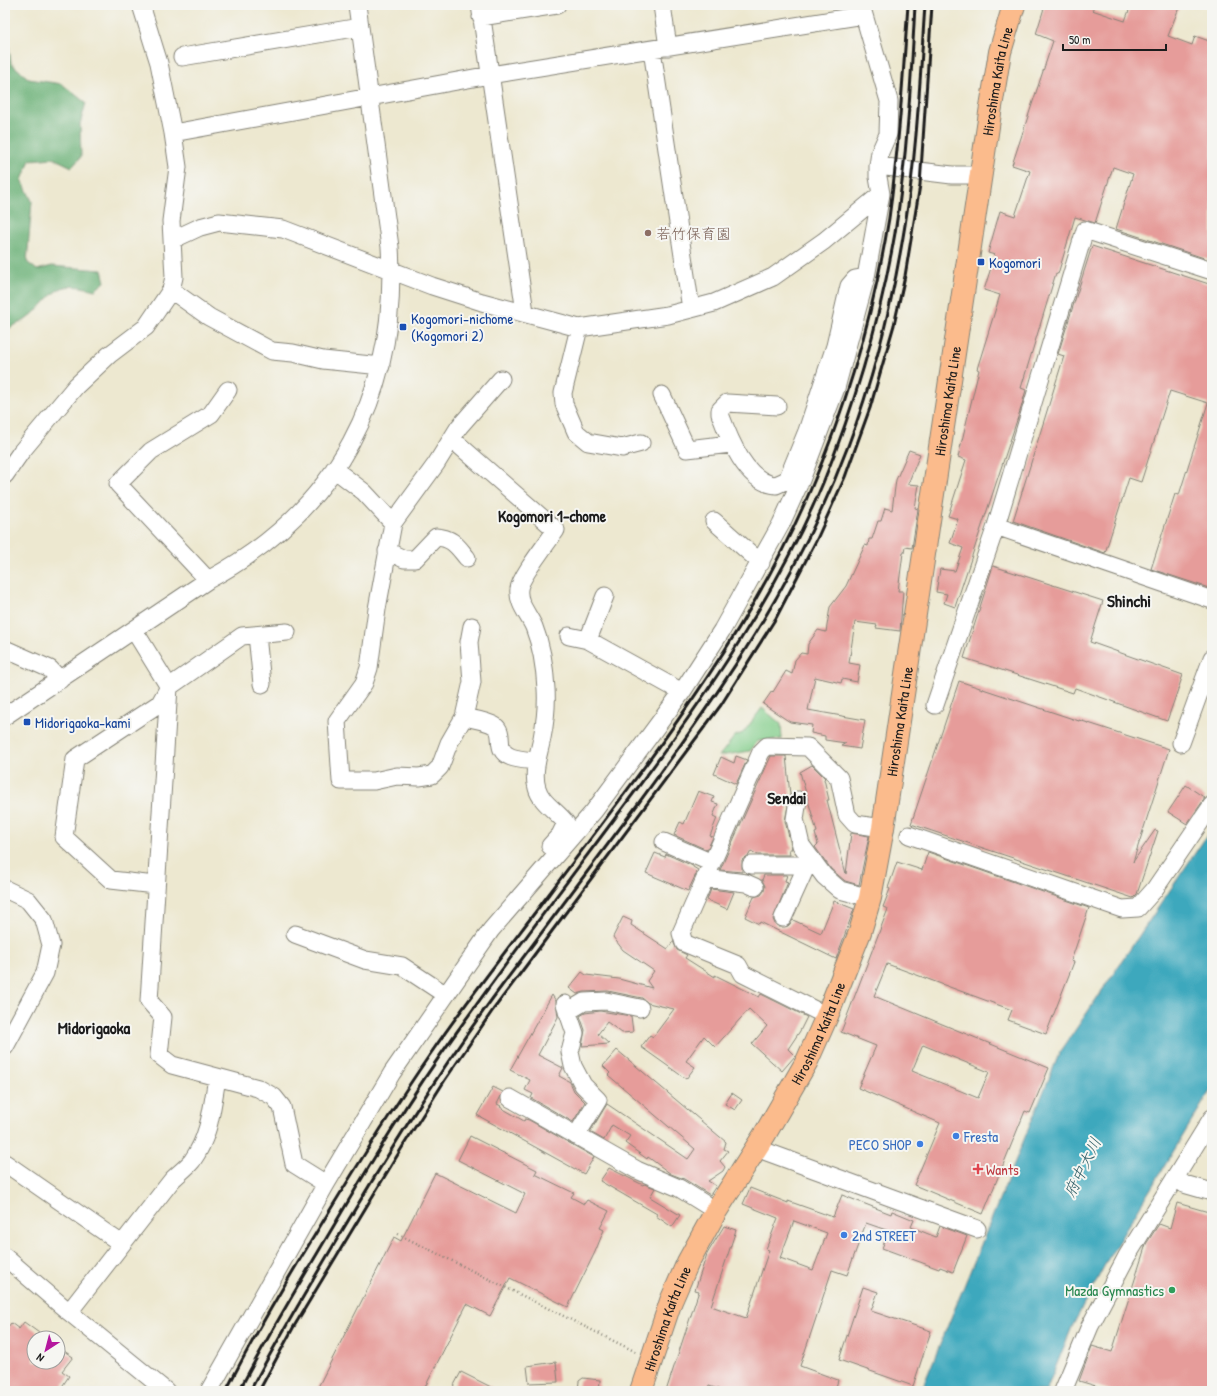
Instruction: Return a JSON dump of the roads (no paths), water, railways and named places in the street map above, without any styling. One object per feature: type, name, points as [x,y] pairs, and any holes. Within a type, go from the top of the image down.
[{"type":"main road","name":"Hiroshima Kaita Line","points":[[641,1391],[650,1358],[688,1262],[716,1211],[757,1146],[807,1061],[827,1016],[860,932],[870,898],[883,828],[1000,52],[1014,5]]},
{"type":"street","points":[[5,475],[21,452],[76,386],[109,355],[146,327],[171,290],[174,277],[171,221],[178,167],[173,133],[158,63],[141,5]]},
{"type":"street","points":[[5,716],[208,580],[255,552],[284,528],[309,502],[334,469],[364,414],[381,366],[390,320],[391,271],[371,96],[358,5]]},
{"type":"street","points":[[525,312],[481,11],[557,5]]},
{"type":"street","points":[[662,5],[660,48],[691,309]]},
{"type":"street","points":[[173,133],[371,96],[660,48],[862,10],[889,101],[890,110],[887,139],[880,152],[878,177],[881,194],[866,277],[840,373],[819,435],[801,480],[761,563],[722,630],[682,692],[594,811],[491,930],[392,1073],[326,1184],[209,1391]]},
{"type":"street","points":[[182,57],[360,27]]},
{"type":"street","points":[[878,166],[952,174],[981,175]]},
{"type":"street","points":[[172,240],[200,227],[219,222],[283,229],[339,249],[391,271],[482,302],[525,312],[579,328],[668,315],[714,303],[773,277],[824,241],[881,194]]},
{"type":"street","points":[[935,705],[996,526],[1085,230],[1212,271]]},
{"type":"street","points":[[777,406],[727,403],[720,410],[720,414],[731,444],[742,462],[764,482],[776,486],[787,480],[807,431],[835,346],[849,286],[855,279],[866,277]]},
{"type":"street","points":[[171,290],[209,317],[272,351],[293,353],[323,360],[381,366]]},
{"type":"street","points":[[579,328],[563,393],[564,404],[576,432],[588,442],[622,448],[640,443]]},
{"type":"street","points":[[472,626],[469,642],[472,682],[464,717],[449,743],[440,768],[432,774],[419,777],[397,776],[374,780],[341,781],[337,721],[364,683],[369,668],[387,551],[393,522],[459,427],[501,379]]},
{"type":"street","points":[[208,580],[118,484],[151,451],[211,414],[228,390]]},
{"type":"street","points":[[662,395],[687,449],[731,444]]},
{"type":"street","points":[[452,439],[556,530],[518,588],[520,601],[534,626],[541,649],[546,691],[543,736],[536,761],[537,788],[543,801],[558,813],[566,823],[560,835],[538,861],[545,867]]},
{"type":"street","points":[[334,469],[364,492],[393,522]]},
{"type":"street","points":[[714,521],[761,563]]},
{"type":"street","points":[[996,526],[1212,600]]},
{"type":"street","points":[[387,551],[404,559],[415,559],[436,537],[446,538],[454,543],[467,558]]},
{"type":"street","points":[[588,640],[605,596]]},
{"type":"street","points":[[134,630],[169,687],[155,885],[149,1001],[163,1017],[159,1055],[172,1065],[258,1088],[274,1097],[282,1107],[294,1164],[326,1184]]},
{"type":"street","points":[[155,885],[112,880],[64,837],[75,759],[160,703],[169,687],[242,636],[287,632]]},
{"type":"street","points":[[257,635],[262,684]]},
{"type":"street","points":[[569,636],[588,640],[682,692]]},
{"type":"street","points":[[5,649],[50,669],[60,680]]},
{"type":"street","points":[[1181,743],[1212,658]]},
{"type":"street","points":[[464,717],[495,726],[499,732],[500,748],[506,755],[513,758],[536,761]]},
{"type":"street","points":[[827,1016],[743,974],[738,965],[684,942],[681,933],[761,752],[767,746],[808,747],[839,778],[847,815],[855,824],[883,828]]},
{"type":"street","points":[[798,800],[795,819],[801,845],[810,863],[840,890],[870,898]]},
{"type":"street","points":[[909,835],[1122,909],[1138,908],[1154,890],[1212,805]]},
{"type":"street","points":[[664,842],[709,870],[755,887]]},
{"type":"street","points":[[751,865],[810,863]]},
{"type":"street","points":[[783,918],[810,863]]},
{"type":"street","points":[[5,889],[28,900],[44,920],[51,945],[45,973],[5,1046]]},
{"type":"street","points":[[295,934],[365,960],[402,966],[446,995]]},
{"type":"street","points":[[576,1136],[598,1100],[582,1085],[573,1066],[570,1052],[575,1033],[566,1008],[584,1002],[606,1002],[640,1008]]},
{"type":"street","points":[[70,1312],[172,1180],[191,1161],[203,1142],[209,1125],[217,1078]]},
{"type":"street","points":[[510,1098],[637,1170],[678,1188],[716,1211]]},
{"type":"street","points":[[1063,1391],[1090,1326],[1127,1256],[1212,1118]]},
{"type":"street","points":[[757,1146],[767,1152],[977,1229]]},
{"type":"street","points":[[5,1163],[122,1244]]},
{"type":"street","points":[[1175,1178],[1184,1184],[1212,1192]]},
{"type":"street","points":[[5,1257],[166,1391]]},
{"type":"water","name":"府中大川","points":[[1212,828],[1212,1088],[1108,1259],[1072,1327],[1046,1391],[921,1391],[1059,1054]]},
{"type":"railway","points":[[226,1391],[292,1272],[401,1097],[459,1013],[621,798],[692,700],[725,650],[785,546],[824,458],[848,390],[876,288],[889,218],[895,165],[908,5]]},
{"type":"railway","points":[[239,1391],[261,1349],[362,1178],[392,1128],[439,1056],[691,714],[740,640],[763,602],[805,524],[823,483],[846,422],[866,360],[889,265],[895,233],[906,148],[915,5]]},
{"type":"railway","points":[[250,1391],[281,1334],[336,1241],[432,1085],[495,995],[695,725],[753,637],[780,592],[805,545],[827,497],[858,419],[875,365],[889,309],[909,198],[918,115],[925,5]]},
{"type":"railway","points":[[259,1391],[293,1328],[403,1146],[445,1080],[493,1010],[721,705],[776,618],[817,539],[845,477],[870,408],[894,325],[905,276],[920,185],[932,5]]},
{"type":"place","name":"若竹保育園","points":[[648,233]]},
{"type":"place","name":"Kogomori","points":[[981,262]]},
{"type":"place","name":"Kogomori-nichome (Kogomori 2)","points":[[403,327]]},
{"type":"place","name":"Midorigaoka-kami","points":[[27,722]]},
{"type":"place","name":"Fresta","points":[[956,1136]]},
{"type":"place","name":"PECO SHOP","points":[[920,1144]]},
{"type":"place","name":"Wants","points":[[978,1169]]},
{"type":"place","name":"2nd STREET","points":[[844,1235]]},
{"type":"place","name":"Mazda Gymnastics","points":[[1172,1290]]},
{"type":"district","name":"Kogomori 1-chome","points":[[552,516]]},
{"type":"district","name":"Shinchi","points":[[1129,600]]},
{"type":"district","name":"Sendai","points":[[787,797]]},
{"type":"district","name":"Midorigaoka","points":[[94,1027]]}]
